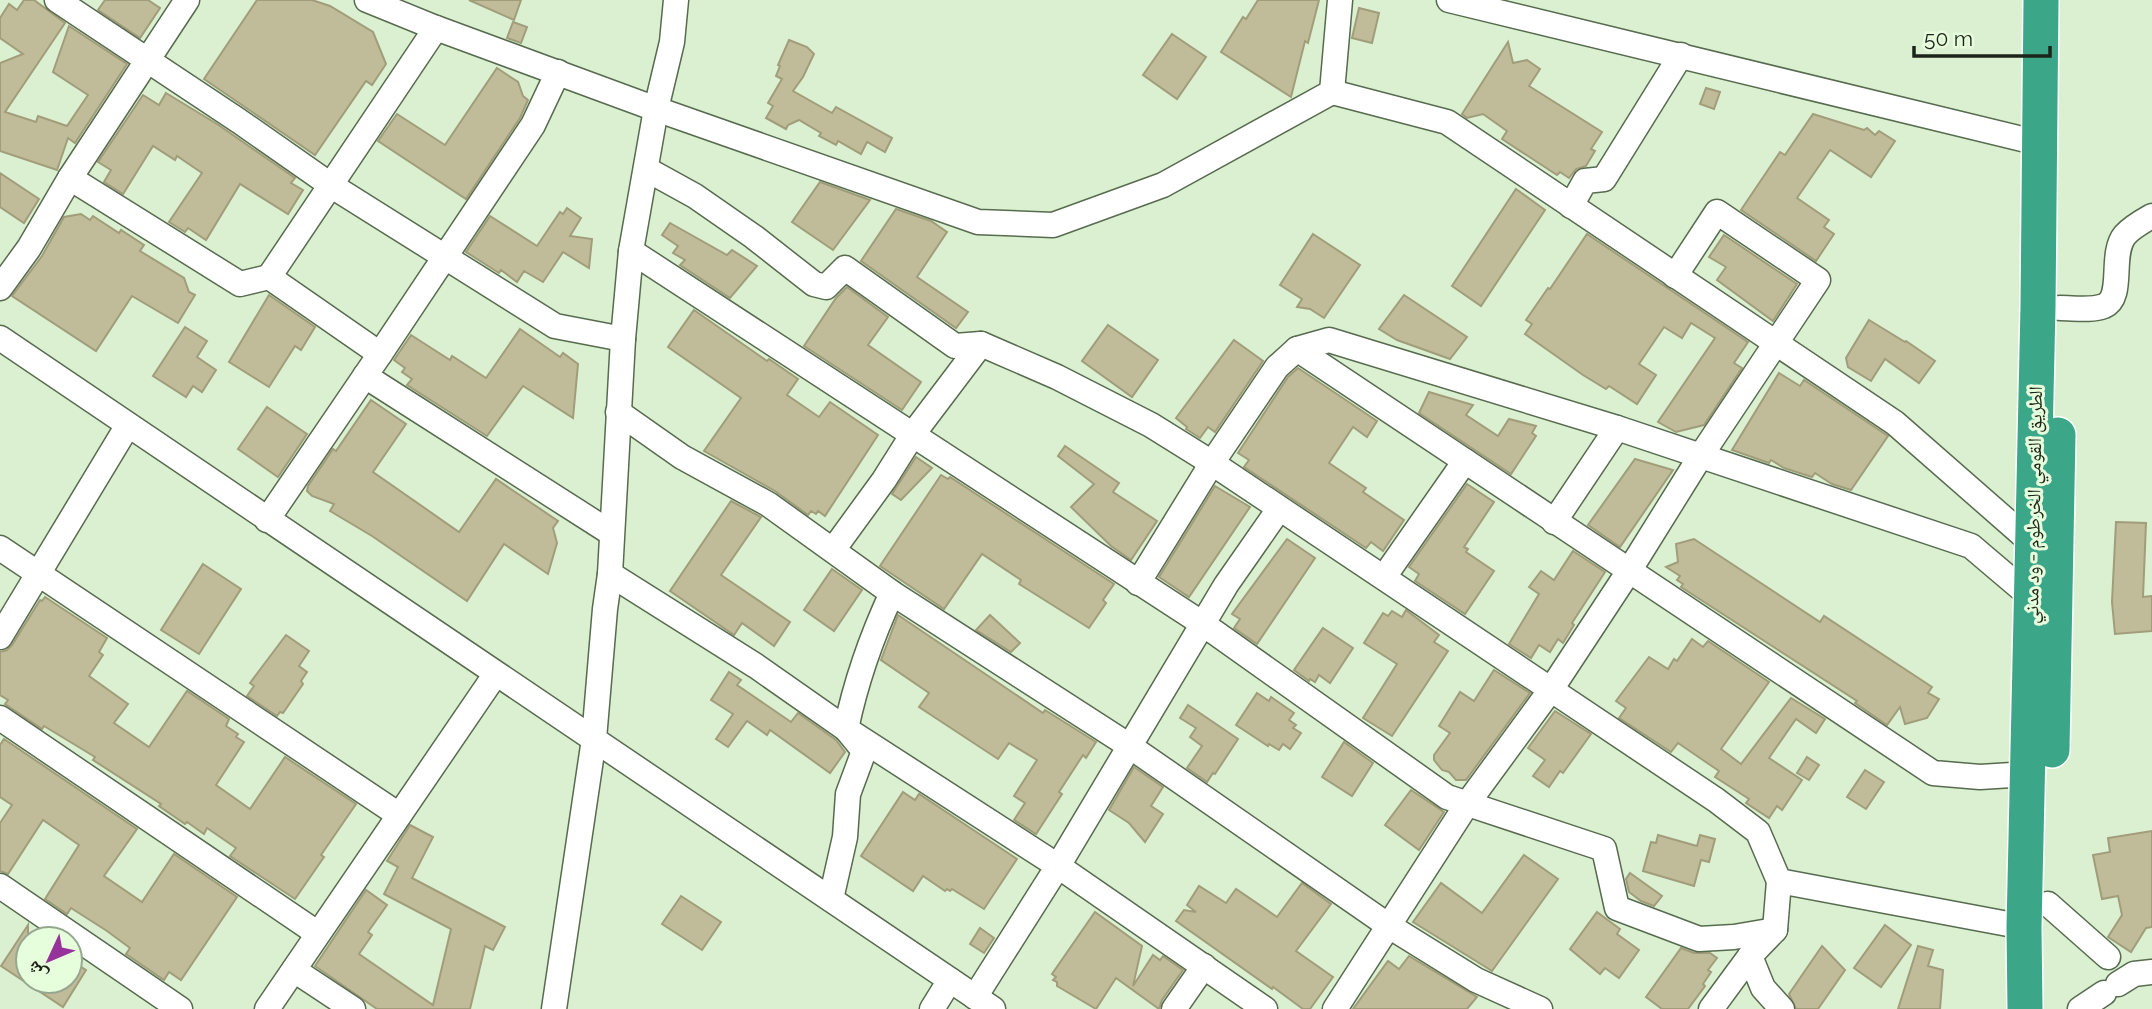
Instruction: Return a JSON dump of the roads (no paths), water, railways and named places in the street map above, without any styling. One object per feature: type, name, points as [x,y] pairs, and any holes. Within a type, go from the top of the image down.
[{"type":"highway","name":"الطريق القومي الخرطوم - ود مدني","points":[[2041,0],[2038,307],[2028,774],[2036,915],[2048,1009]]},
{"type":"highway","name":"الطريق القومي الخرطوم - ود مدني","points":[[2025,1009],[2036,915],[2060,308],[2063,0]]},
{"type":"street","points":[[57,0],[332,186],[555,326],[622,339]]},
{"type":"street","points":[[0,288],[29,248],[70,178],[187,0]]},
{"type":"street","points":[[367,0],[656,109],[978,222],[1053,225],[1163,185],[1332,92],[1447,122],[1895,423],[2032,543]]},
{"type":"street","points":[[554,1009],[594,739],[610,574],[622,339],[631,251],[656,109],[672,42],[677,0]]},
{"type":"street","points":[[1332,92],[1340,0]]},
{"type":"street","points":[[1449,0],[2039,143]]},
{"type":"street","points":[[70,178],[240,284],[269,277],[436,28]]},
{"type":"street","points":[[1571,205],[1585,181],[1604,179],[1681,55]]},
{"type":"street","points":[[267,520],[533,125],[558,72]]},
{"type":"street","points":[[646,169],[704,203],[814,284],[826,287],[845,268],[954,346],[981,344],[1151,425],[1552,688],[1717,800],[1758,832],[1779,881],[1775,930],[1750,956],[1711,1009]]},
{"type":"street","points":[[1335,1009],[1467,804],[1552,688],[1700,457],[1818,280],[1717,212],[1675,276]]},
{"type":"street","points":[[2060,308],[2094,309],[2107,305],[2116,293],[2118,247],[2125,235],[2152,216]]},
{"type":"street","points":[[631,251],[1203,624],[1447,797],[1604,849],[1617,908],[1699,939],[1734,937],[1775,930]]},
{"type":"street","points":[[269,277],[380,354]]},
{"type":"street","points":[[0,338],[984,1003],[1058,866],[1128,745],[1226,585],[1279,509]]},
{"type":"street","points":[[1138,583],[1212,463],[1278,367],[1297,349],[1328,340],[1616,428],[1971,546],[2031,596]]},
{"type":"street","points":[[833,550],[884,480],[913,434],[981,344]]},
{"type":"street","points":[[1297,349],[1933,773],[1980,777],[2028,774]]},
{"type":"street","points":[[365,376],[611,533]]},
{"type":"street","points":[[618,412],[682,457],[768,504],[892,593],[1128,745],[1389,926],[1476,980],[1540,1009]]},
{"type":"street","points":[[0,637],[128,425]]},
{"type":"street","points":[[1554,522],[1616,428]]},
{"type":"street","points":[[1384,577],[1465,461]]},
{"type":"street","points":[[0,548],[399,814]]},
{"type":"street","points":[[610,574],[756,666],[846,729],[1058,866],[1265,1009]]},
{"type":"street","points":[[846,729],[867,648],[892,593]]},
{"type":"street","points":[[267,1009],[495,675]]},
{"type":"street","points":[[0,719],[317,933]]},
{"type":"street","points":[[831,899],[845,837],[848,794],[864,751],[846,729]]},
{"type":"street","points":[[1779,881],[2036,915],[2123,974],[2080,1009]]},
{"type":"street","points":[[0,886],[180,1009]]},
{"type":"street","points":[[1750,956],[1763,988],[1782,1009]]},
{"type":"street","points":[[1174,1009],[1204,966]]},
{"type":"street","points":[[294,970],[353,1009]]},
{"type":"street","points":[[932,1009],[950,979]]}]
